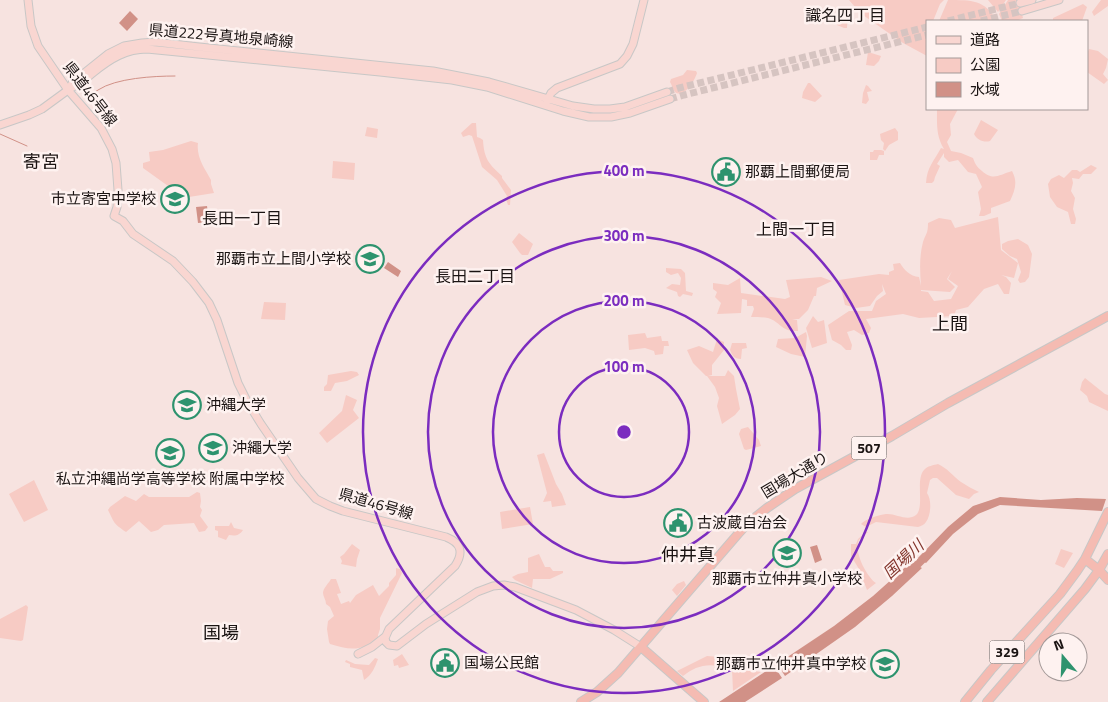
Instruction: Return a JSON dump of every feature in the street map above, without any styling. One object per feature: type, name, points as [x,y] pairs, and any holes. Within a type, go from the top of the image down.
[{"type":"highway","name":"国場大通り","points":[[641,647],[738,534],[773,503],[948,403],[1108,316]]},
{"type":"highway","name":"329","points":[[965,702],[991,670],[1060,594],[1085,559],[1108,513]]},
{"type":"highway","name":"329","points":[[987,702],[1066,611],[1099,570],[1108,554]]},
{"type":"highway","points":[[1085,559],[1108,580]]},
{"type":"highway","points":[[1099,570],[1108,572]]},
{"type":"highway","name":"507","points":[[581,702],[608,682],[641,647]]},
{"type":"highway","points":[[641,647],[704,702]]},
{"type":"main road","name":"県道46号線","points":[[28,0],[31,26],[36,42],[68,90],[101,128],[112,149],[116,163],[118,190],[117,207],[114,216],[122,221],[133,234],[173,261],[193,282],[209,303],[218,320],[234,372],[245,398],[260,424],[305,487],[316,499],[336,509],[446,537],[458,544],[460,556],[455,566],[389,629],[386,636]]},
{"type":"main road","points":[[547,102],[553,90],[624,61],[630,51],[644,0]]},
{"type":"main road","points":[[1020,3],[1032,0]]},
{"type":"main road","points":[[1022,11],[1059,0]]},
{"type":"main road","name":"県道222号真地泉崎線","points":[[0,125],[37,112],[49,105],[68,90],[80,76],[99,60],[116,50],[130,44],[155,42],[433,71],[489,82],[547,102],[581,108],[602,110],[625,107],[668,96]]},
{"type":"main road","points":[[386,636],[388,645],[396,646],[426,624],[477,592],[501,585],[515,587],[576,610],[641,647]]},
{"type":"main road","points":[[358,654],[372,647],[386,636]]},
{"type":"green space","points":[[849,0],[944,0],[940,4],[933,20],[926,20],[926,55],[903,43],[860,13]]},
{"type":"green space","points":[[948,0],[964,0],[977,2],[987,8],[996,20],[939,20]]},
{"type":"green space","points":[[988,0],[1006,0],[998,12]]},
{"type":"green space","points":[[1008,0],[1018,0],[1023,18],[1018,20],[1002,20],[999,14]]},
{"type":"green space","points":[[1101,0],[1108,0],[1108,6],[1094,16],[1092,12]]},
{"type":"green space","points":[[1083,4],[1087,7],[1082,20],[1053,20],[1053,18]]},
{"type":"green space","points":[[848,9],[847,28],[837,25],[842,18],[844,10]]},
{"type":"green space","points":[[1089,49],[1098,51],[1108,59],[1103,74],[1108,80],[1104,84],[1088,73]]},
{"type":"green space","points":[[868,52],[881,56],[874,66],[866,65]]},
{"type":"green space","points":[[687,70],[696,71],[694,80],[689,88],[682,93],[675,92],[670,82],[671,79],[683,75]]},
{"type":"green space","points":[[808,83],[822,96],[815,102],[802,98]]},
{"type":"green space","points":[[866,85],[872,91],[867,92],[869,100],[866,104],[862,103]]},
{"type":"green space","points":[[937,110],[957,110],[950,124],[951,135],[947,142],[951,151],[973,158],[975,164],[990,176],[1012,171],[1015,186],[1010,201],[991,208],[991,213],[979,216],[981,209],[978,192],[982,187],[976,174],[968,172],[958,160],[949,162],[944,157],[944,153],[937,164],[940,166],[934,181],[926,183],[931,164],[941,148],[944,149],[938,135]]},
{"type":"green space","points":[[981,120],[998,130],[990,141],[985,142],[974,134]]},
{"type":"green space","points":[[472,123],[476,123],[477,137],[483,140],[488,161],[502,176],[511,190],[510,205],[508,205],[507,196],[497,180],[482,167],[472,136],[463,137],[461,133]]},
{"type":"green space","points":[[367,127],[378,129],[377,138],[365,136]]},
{"type":"green space","points":[[895,128],[898,132],[898,140],[889,145],[885,151],[880,134]]},
{"type":"green space","points":[[191,141],[198,143],[200,158],[211,180],[214,193],[189,197],[182,196],[143,168],[143,163],[150,161],[149,152],[163,150]]},
{"type":"green space","points":[[874,150],[884,151],[884,155],[879,155],[877,160],[870,160],[870,152]]},
{"type":"green space","points":[[333,161],[355,163],[354,180],[332,178]]},
{"type":"green space","points":[[1091,165],[1097,168],[1091,174],[1083,174],[1079,179],[1072,178],[1071,191],[1075,198],[1073,209],[1076,219],[1075,224],[1071,224],[1068,212],[1057,207],[1050,197],[1048,184],[1051,179],[1059,175],[1064,178],[1072,170],[1080,172]]},
{"type":"green space","points":[[998,217],[1001,250],[1018,263],[1014,278],[1001,275],[1006,277],[1011,283],[1009,294],[1004,294],[998,284],[984,289],[968,307],[956,310],[954,316],[919,318],[903,314],[866,319],[871,328],[869,333],[862,335],[854,330],[847,332],[852,345],[851,350],[846,350],[832,340],[828,325],[849,311],[872,311],[876,301],[886,294],[882,284],[883,291],[870,306],[856,308],[845,305],[839,280],[879,274],[889,275],[889,272],[894,270],[893,264],[900,263],[908,272],[919,277],[921,286],[921,253],[928,223],[939,218],[951,220],[955,228]],"holes":[[[952,271],[948,279],[958,286],[951,299],[934,301],[928,292],[921,291],[950,292],[955,287],[947,279]]]},
{"type":"green space","points":[[519,233],[533,244],[528,255],[522,255],[512,242]]},
{"type":"green space","points":[[1018,239],[1028,245],[1032,254],[1029,277],[1025,282],[1020,283],[1018,280],[1021,272],[1017,259],[1002,249],[1002,244]]},
{"type":"green space","points":[[666,268],[681,269],[685,273],[686,291],[693,293],[692,296],[683,294],[680,297],[677,292],[666,288],[672,284],[680,285],[681,278],[678,273],[671,275],[666,272]]},
{"type":"green space","points":[[821,277],[832,281],[817,288],[816,296],[814,296],[808,310],[799,319],[792,319],[797,320],[798,331],[788,330],[768,318],[751,317],[754,309],[753,306],[747,306],[747,300],[742,299],[741,313],[717,314],[721,303],[715,297],[717,292],[713,289],[713,283],[728,285],[740,278],[741,293],[785,299],[790,297],[786,280]]},
{"type":"green space","points":[[264,302],[286,303],[285,320],[261,319]]},
{"type":"green space","points":[[813,316],[818,322],[824,320],[827,343],[812,348],[806,328]]},
{"type":"green space","points":[[806,332],[805,357],[791,354],[776,347],[778,339],[795,338]]},
{"type":"green space","points":[[645,333],[647,338],[661,336],[662,341],[668,341],[669,346],[664,346],[663,354],[655,355],[654,351],[645,348],[629,350],[628,335]]},
{"type":"green space","points":[[717,339],[724,342],[724,350],[712,365],[712,375],[708,376],[725,376],[728,370],[734,376],[740,409],[722,424],[717,406],[719,398],[715,387],[707,376],[693,363],[687,350],[699,346],[713,352]]},
{"type":"green space","points":[[732,343],[746,343],[747,348],[742,349],[741,359],[732,354],[730,350]]},
{"type":"green space","points":[[351,371],[357,372],[359,375],[347,381],[335,383],[331,391],[324,391],[328,375]]},
{"type":"green space","points":[[1085,378],[1108,395],[1108,411],[1089,402],[1087,396],[1080,390]]},
{"type":"green space","points":[[346,395],[357,400],[353,410],[359,418],[327,443],[319,433],[342,411]]},
{"type":"green space","points":[[748,427],[759,440],[761,446],[746,450],[739,434],[741,429]]},
{"type":"green space","points":[[544,453],[566,505],[552,507],[551,501],[543,502],[547,493],[537,455]]},
{"type":"green space","points":[[938,464],[961,482],[979,492],[969,499],[956,495],[937,478],[933,478],[930,480],[927,493],[930,499],[930,512],[928,519],[923,525],[918,527],[876,522],[866,527],[861,524],[876,516],[886,514],[909,518],[916,515],[920,506],[921,474],[927,468]]},
{"type":"green space","points":[[34,480],[48,510],[24,522],[9,494]]},
{"type":"green space","points":[[197,492],[200,493],[201,501],[200,507],[202,510],[200,516],[208,527],[205,531],[199,532],[194,523],[164,525],[158,530],[151,532],[139,521],[126,532],[115,523],[108,510],[125,496],[136,501],[144,494],[149,497],[189,497]]},
{"type":"green space","points":[[530,507],[533,524],[502,529],[500,512]]},
{"type":"green space","points":[[231,522],[234,528],[243,530],[237,535],[229,535],[226,540],[218,537],[218,531],[215,530],[215,526],[229,526]]},
{"type":"green space","points":[[868,532],[859,540],[859,557],[865,570],[876,583],[867,590],[859,569],[851,556],[851,544],[856,544],[858,539]]},
{"type":"green space","points":[[352,544],[360,550],[356,567],[341,564],[340,557]]},
{"type":"green space","points":[[1061,549],[1073,553],[1064,568],[1055,564]]},
{"type":"green space","points":[[539,554],[545,567],[550,567],[553,571],[563,571],[563,573],[550,579],[533,579],[532,588],[512,577],[528,572],[528,558]]},
{"type":"green space","points":[[396,568],[400,569],[402,573],[380,618],[378,638],[366,646],[355,649],[330,644],[327,629],[328,621],[334,616],[330,607],[326,604],[323,591],[331,579],[336,579],[341,593],[337,594],[341,604],[349,601],[350,603],[356,595],[373,585],[379,596],[396,575]]},
{"type":"green space","points":[[684,581],[686,585],[677,596],[672,590],[677,584]]},
{"type":"green space","points":[[26,605],[28,607],[23,640],[0,638],[0,619]]},
{"type":"green space","points":[[402,654],[409,665],[399,668],[398,665],[394,666],[393,660]]},
{"type":"green space","points":[[707,656],[720,657],[726,667],[702,666],[683,676],[677,671]]},
{"type":"green space","points":[[375,658],[378,659],[374,668],[364,680],[362,670],[350,667],[350,664],[345,662],[346,660],[355,664],[369,665]]},
{"type":"green space","points":[[736,666],[745,670],[761,672],[733,691],[732,669]]},
{"type":"water","points":[[130,11],[138,19],[127,31],[119,23]]},
{"type":"water","points":[[207,206],[209,222],[198,223],[196,207]]},
{"type":"water","points":[[388,262],[401,271],[398,277],[384,268]]},
{"type":"water","points":[[1000,497],[1041,500],[1106,499],[1102,511],[1000,505],[978,514],[953,534],[926,563],[918,558],[948,527],[973,506]]},
{"type":"water","points":[[817,545],[822,560],[815,563],[810,547]]},
{"type":"water","points":[[911,562],[922,568],[855,627],[785,676],[777,664],[834,626],[873,596]]},
{"type":"water","points":[[774,666],[782,678],[745,702],[719,702]]},
{"type":"waterway","points":[[87,100],[106,86],[125,80],[175,76]]},
{"type":"waterway","points":[[0,134],[27,146]]},
{"type":"waterway","name":"国場川","points":[[910,572],[928,554]]},
{"type":"tunnel","points":[[952,20],[1020,3]]},
{"type":"tunnel","points":[[985,20],[1022,11]]},
{"type":"tunnel","points":[[667,92],[926,27]]},
{"type":"tunnel","points":[[670,99],[926,35]]},
{"type":"place","name":"那覇上間郵便局","points":[[726,172]]},
{"type":"place","name":"市立寄宮中学校","points":[[175,199]]},
{"type":"place","name":"那覇市立上間小学校","points":[[370,259]]},
{"type":"place","name":"沖縄大学","points":[[187,405]]},
{"type":"place","name":"沖繩大学","points":[[213,448]]},
{"type":"place","name":"私立沖縄尚学高等学校 附属中学校","points":[[170,453]]},
{"type":"place","name":"古波蔵自治会","points":[[678,523]]},
{"type":"place","name":"那覇市立仲井真小学校","points":[[787,553]]},
{"type":"place","name":"国場公民館","points":[[445,663]]},
{"type":"place","name":"那覇市立仲井真中学校","points":[[885,664]]},
{"type":"district","name":"識名四丁目","points":[[845,15]]},
{"type":"district","name":"寄宮","points":[[41,162]]},
{"type":"district","name":"長田一丁目","points":[[242,218]]},
{"type":"district","name":"上間一丁目","points":[[796,229]]},
{"type":"district","name":"長田二丁目","points":[[475,276]]},
{"type":"district","name":"上間","points":[[950,324]]},
{"type":"district","name":"仲井真","points":[[688,555]]},
{"type":"district","name":"国場","points":[[221,633]]}]
